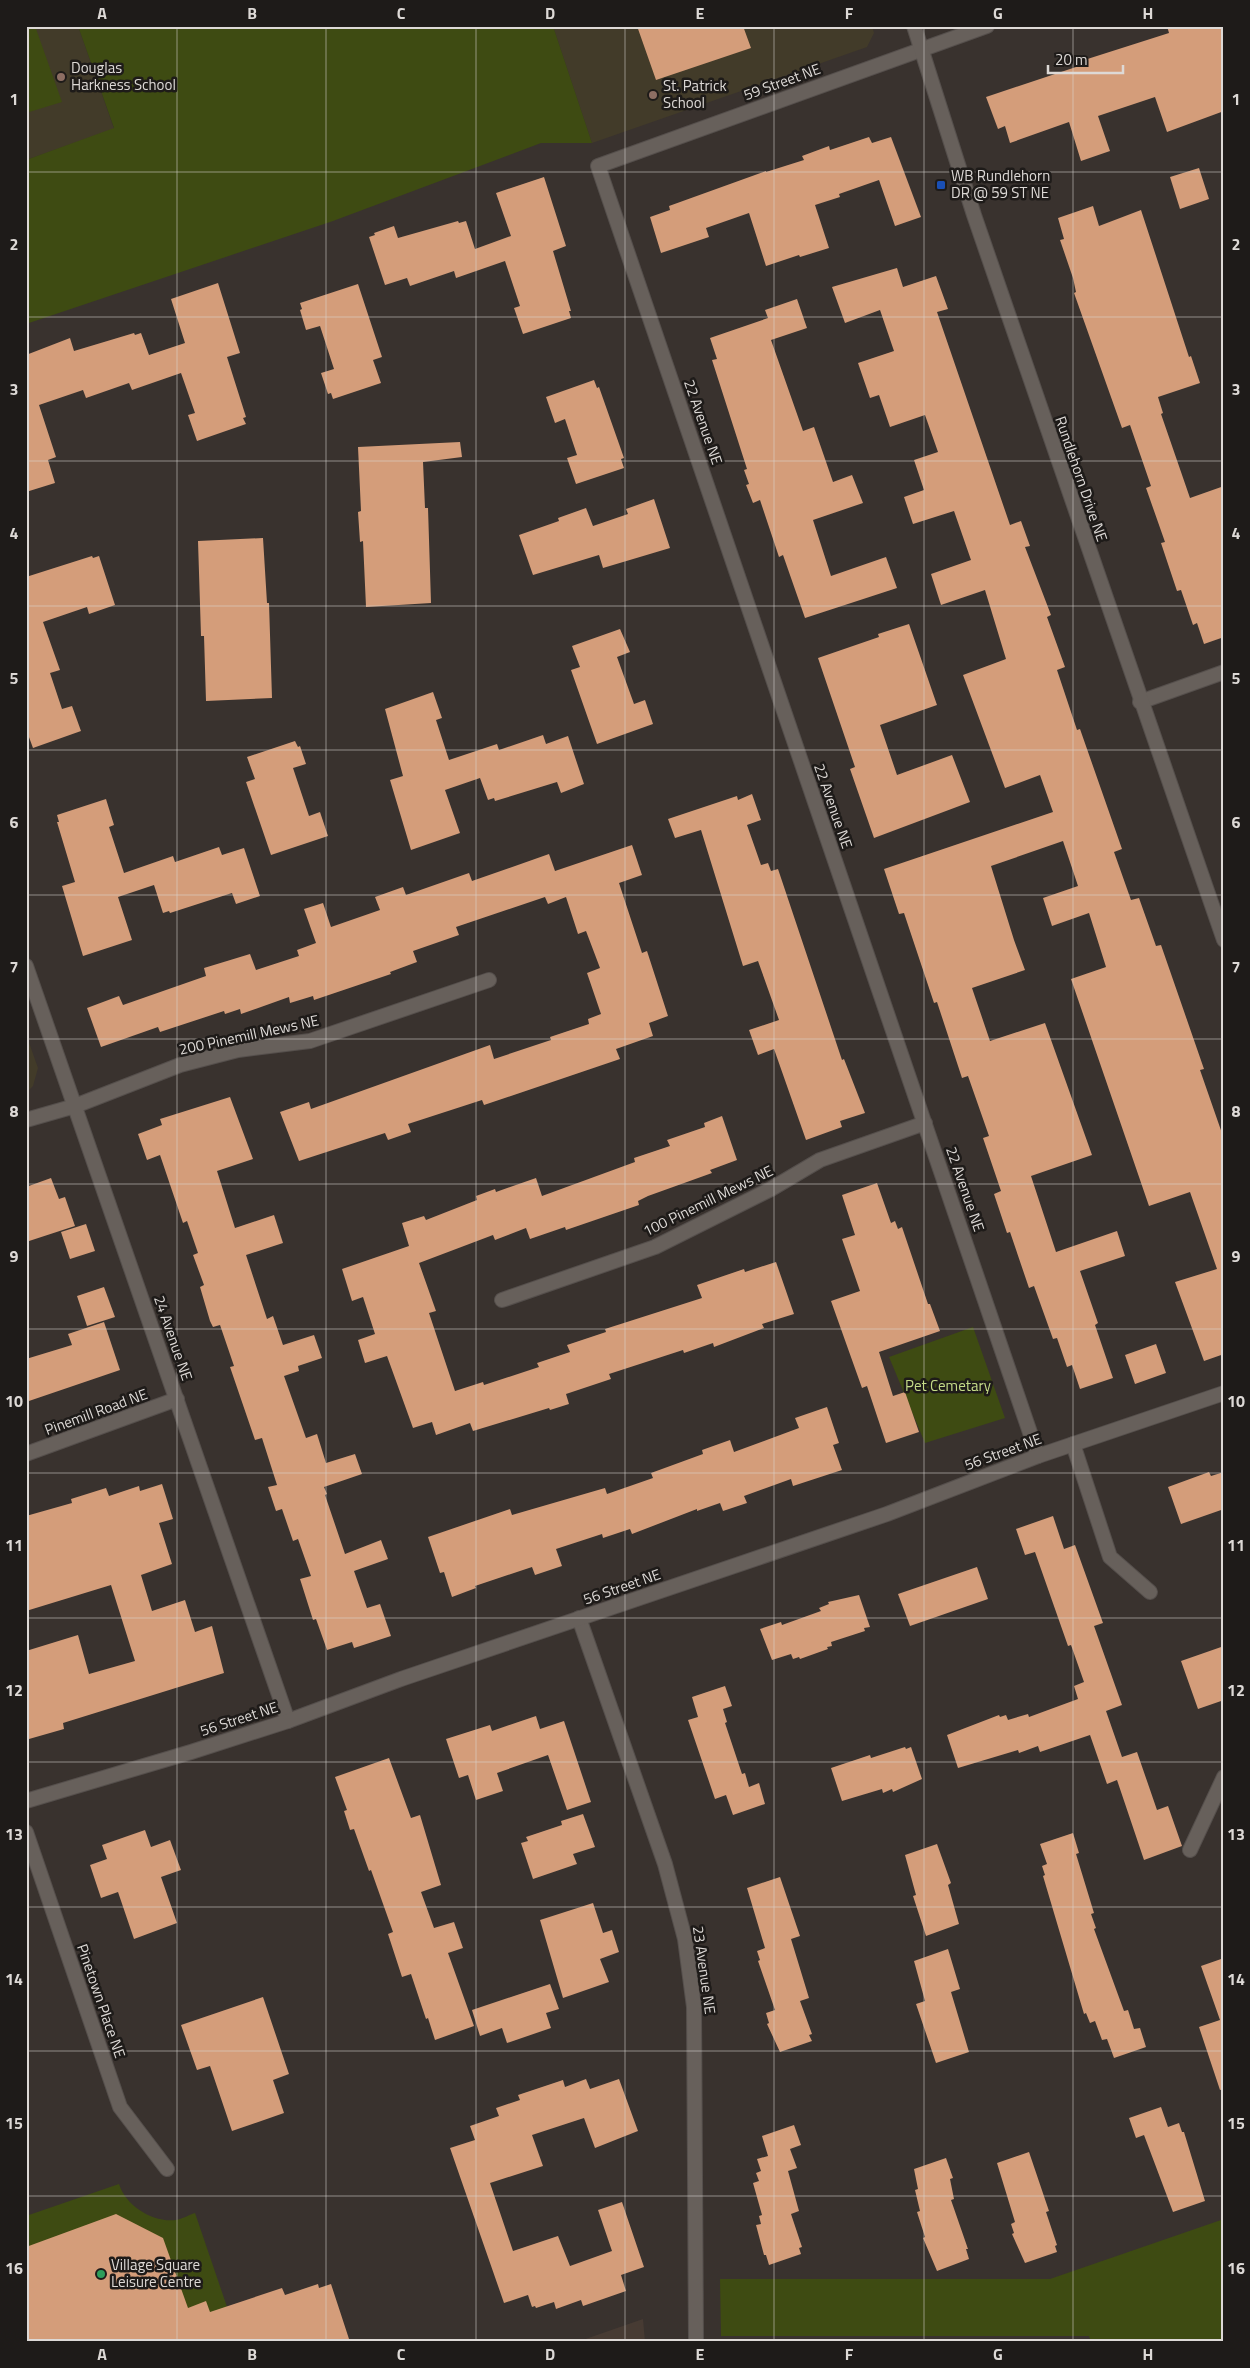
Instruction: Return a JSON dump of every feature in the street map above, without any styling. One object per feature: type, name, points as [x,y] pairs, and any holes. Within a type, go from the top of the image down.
[{"type":"street","name":"Rundlehorn Drive NE","points":[[914,26],[974,215],[1140,702],[1224,940]]},
{"type":"street","name":"59 Street NE","points":[[598,166],[987,26]]},
{"type":"street","name":"22 Avenue NE","points":[[598,166],[1038,1456]]},
{"type":"street","points":[[1140,702],[1224,672]]},
{"type":"street","name":"24 Avenue NE","points":[[26,966],[288,1720]]},
{"type":"street","name":"200 Pinemill Mews NE","points":[[26,1120],[75,1106],[180,1065],[238,1050],[310,1041],[489,980]]},
{"type":"street","name":"100 Pinemill Mews NE","points":[[502,1300],[654,1247],[770,1189],[820,1160],[925,1123]]},
{"type":"street","name":"56 Street NE","points":[[26,1800],[190,1752],[288,1720],[579,1618],[887,1514],[1038,1456],[1224,1393]]},
{"type":"street","name":"Pinemill Road NE","points":[[26,1454],[177,1400]]},
{"type":"street","points":[[1073,1444],[1110,1557],[1150,1592]]},
{"type":"street","name":"23 Avenue NE","points":[[579,1618],[666,1864],[685,1938],[694,2007],[696,2342]]},
{"type":"street","points":[[1190,1850],[1224,1777]]},
{"type":"street","name":"Pinetown Place NE","points":[[26,1832],[120,2107],[167,2169]]},
{"type":"shaded area","name":"Douglas Harkness School","points":[[26,26],[78,26],[114,129],[26,160]]},
{"type":"shaded area","name":"St. Patrick School","points":[[553,26],[872,26],[874,33],[867,47],[592,143]]},
{"type":"shaded area","points":[[26,1034],[38,1068],[33,1086],[26,1093]]},
{"type":"shaded area","points":[[643,2319],[645,2342],[577,2342]]},
{"type":"green space","points":[[26,26],[35,26],[62,102],[26,113]]},
{"type":"green space","points":[[78,26],[553,26],[592,143],[541,143],[333,221],[26,324],[26,160],[114,128]]},
{"type":"green space","name":"Pet Cemetary","points":[[973,1327],[1005,1418],[925,1443],[889,1357]]},
{"type":"green space","name":"Village Square Leisure Centre","points":[[119,2184],[134,2206],[150,2216],[158,2219],[176,2220],[195,2213],[239,2342],[26,2342],[26,2216]]},
{"type":"green space","points":[[1224,2219],[1224,2342],[1091,2342],[1089,2336],[721,2336],[720,2279],[1050,2279]]},
{"type":"building","points":[[637,26],[743,26],[751,48],[656,80]]},
{"type":"building","points":[[1167,26],[1224,26],[1224,111],[1167,132],[1155,97],[1098,116],[1110,151],[1081,161],[1069,122],[1010,143],[1005,126],[998,129],[986,97],[1079,66],[1078,62],[1169,33]]},
{"type":"building","points":[[869,137],[872,143],[891,137],[921,217],[895,226],[879,180],[839,194],[840,197],[815,205],[829,248],[800,257],[799,255],[766,266],[749,213],[706,228],[709,237],[661,253],[650,217],[670,210],[669,206],[766,171],[804,160],[802,156],[829,146],[830,150]]},
{"type":"building","points":[[1199,168],[1209,199],[1180,209],[1170,177]]},
{"type":"building","points":[[544,177],[566,246],[553,251],[571,311],[569,311],[571,318],[523,334],[514,308],[520,306],[505,261],[456,278],[454,271],[410,286],[407,278],[385,285],[369,237],[375,235],[374,233],[394,226],[398,238],[458,221],[459,223],[466,221],[475,249],[511,236],[496,193]]},
{"type":"building","points":[[1093,206],[1099,226],[1141,210],[1189,357],[1191,356],[1200,383],[1158,397],[1163,413],[1161,414],[1190,498],[1224,486],[1224,637],[1204,644],[1197,623],[1193,625],[1181,590],[1177,591],[1161,543],[1165,542],[1146,488],[1151,486],[1130,425],[1122,428],[1074,293],[1076,292],[1073,278],[1060,240],[1064,239],[1058,218]]},
{"type":"building","points":[[897,268],[903,287],[936,276],[948,309],[937,312],[1010,525],[1021,521],[1030,546],[1025,547],[1051,615],[1047,617],[1065,667],[1057,670],[1077,730],[1080,729],[1122,849],[1114,852],[1131,900],[1139,898],[1156,946],[1161,945],[1204,1069],[1200,1070],[1224,1139],[1224,1354],[1204,1361],[1175,1282],[1217,1269],[1190,1192],[1149,1206],[1071,979],[1106,967],[1089,913],[1052,926],[1043,898],[1078,886],[1063,841],[991,866],[1025,970],[972,988],[990,1041],[1045,1023],[1092,1155],[1031,1176],[1056,1252],[1117,1231],[1125,1256],[1080,1271],[1098,1323],[1095,1325],[1113,1378],[1080,1389],[1072,1365],[1067,1367],[1057,1338],[1053,1339],[1034,1286],[1029,1288],[1010,1232],[1007,1233],[994,1194],[1001,1191],[983,1138],[989,1136],[968,1076],[962,1078],[937,1002],[934,1003],[904,913],[899,914],[884,869],[1053,812],[1040,775],[1005,788],[963,675],[1006,659],[985,590],[941,605],[931,574],[971,560],[954,511],[913,524],[904,497],[924,490],[914,460],[938,452],[925,415],[890,427],[879,395],[870,398],[858,363],[894,351],[880,310],[845,323],[832,287]]},
{"type":"building","points":[[218,283],[240,353],[227,357],[246,417],[243,418],[246,424],[197,441],[188,415],[195,413],[181,373],[132,390],[129,383],[86,398],[83,390],[39,405],[56,457],[48,460],[55,483],[26,492],[26,355],[70,338],[74,351],[134,333],[135,335],[141,333],[149,355],[185,343],[171,299]]},
{"type":"building","points":[[358,284],[382,357],[373,360],[381,383],[333,399],[331,393],[328,394],[321,373],[334,369],[320,326],[306,330],[300,310],[302,309],[300,303]]},
{"type":"building","points":[[797,299],[807,328],[771,340],[803,431],[814,427],[833,482],[852,475],[863,503],[813,520],[831,576],[886,557],[897,588],[805,618],[783,555],[779,557],[760,500],[753,503],[746,485],[749,484],[744,470],[747,469],[712,360],[717,359],[710,338],[768,318],[765,310]]},
{"type":"building","points":[[594,380],[597,388],[599,387],[624,458],[621,459],[624,468],[576,484],[567,458],[577,455],[565,419],[555,423],[546,397]]},
{"type":"building","points":[[460,442],[462,457],[423,462],[425,508],[428,508],[431,603],[366,607],[363,541],[360,542],[358,512],[361,511],[358,447]]},
{"type":"building","points":[[654,499],[670,548],[603,568],[599,555],[533,575],[519,535],[559,521],[558,518],[586,508],[593,526],[628,514],[626,509]]},
{"type":"building","points":[[263,538],[267,603],[269,603],[272,698],[206,701],[204,636],[201,636],[198,541]]},
{"type":"building","points":[[92,556],[93,558],[99,556],[115,605],[89,614],[87,607],[43,622],[60,670],[50,673],[62,709],[72,706],[81,731],[33,748],[26,729],[26,577]]},
{"type":"building","points":[[909,624],[937,705],[880,725],[897,775],[952,755],[970,802],[874,838],[850,769],[855,767],[818,658],[879,637],[878,634]]},
{"type":"building","points":[[620,629],[630,652],[617,657],[634,704],[645,700],[653,724],[597,744],[571,670],[580,667],[572,646]]},
{"type":"building","points":[[433,692],[442,718],[436,720],[449,760],[497,744],[499,750],[543,735],[546,744],[568,736],[584,784],[561,793],[557,782],[495,801],[494,798],[488,800],[480,778],[445,790],[460,833],[411,850],[390,780],[403,776],[385,709]]},
{"type":"building","points":[[295,741],[298,747],[300,746],[306,764],[293,768],[309,816],[320,812],[328,836],[271,855],[246,782],[255,779],[247,757]]},
{"type":"building","points":[[752,794],[761,820],[747,825],[761,865],[768,863],[771,871],[778,869],[842,1060],[844,1059],[865,1113],[840,1121],[842,1127],[806,1140],[774,1049],[758,1055],[749,1030],[779,1020],[758,961],[743,966],[701,830],[675,838],[668,819],[737,796],[738,800]]},
{"type":"building","points":[[106,799],[114,825],[109,827],[124,873],[173,856],[175,862],[219,847],[222,855],[244,848],[260,896],[236,904],[232,893],[170,913],[169,911],[163,913],[154,885],[118,897],[132,940],[83,956],[62,886],[75,882],[57,822],[59,822],[57,815]]},
{"type":"building","points":[[632,845],[642,875],[619,883],[642,953],[647,951],[668,1016],[649,1023],[653,1036],[616,1049],[620,1059],[484,1105],[482,1100],[408,1124],[411,1132],[388,1140],[385,1133],[299,1161],[280,1112],[309,1102],[311,1109],[490,1045],[494,1059],[551,1040],[550,1037],[589,1024],[588,1019],[601,1014],[587,973],[600,968],[586,931],[578,934],[566,897],[548,904],[545,897],[456,927],[459,935],[413,951],[417,962],[390,972],[391,974],[314,1000],[313,996],[290,1003],[289,997],[241,1014],[240,1009],[225,1014],[224,1011],[160,1032],[158,1027],[101,1047],[87,1008],[119,996],[123,1005],[206,976],[204,968],[250,954],[256,970],[299,956],[297,950],[316,943],[304,909],[323,903],[331,927],[380,910],[375,897],[403,887],[406,895],[469,873],[472,881],[549,854],[555,871]]},
{"type":"building","points":[[230,1097],[253,1159],[217,1171],[235,1228],[274,1215],[283,1243],[246,1255],[267,1319],[273,1316],[283,1345],[314,1335],[322,1358],[298,1366],[299,1371],[284,1376],[306,1438],[317,1434],[326,1463],[355,1454],[362,1474],[324,1487],[345,1554],[381,1540],[388,1559],[354,1571],[367,1608],[380,1604],[391,1636],[354,1648],[352,1642],[327,1650],[316,1619],[313,1620],[300,1579],[311,1576],[298,1539],[293,1541],[282,1509],[276,1511],[268,1487],[277,1485],[262,1438],[255,1440],[230,1367],[234,1366],[220,1325],[213,1327],[210,1321],[200,1287],[204,1285],[193,1255],[198,1253],[187,1221],[183,1223],[160,1155],[147,1160],[138,1134],[162,1125],[160,1119]]},
{"type":"building","points":[[722,1116],[737,1160],[710,1170],[712,1173],[648,1196],[638,1201],[639,1205],[566,1230],[565,1227],[530,1239],[526,1228],[495,1240],[493,1235],[419,1263],[436,1311],[429,1313],[455,1391],[483,1382],[484,1385],[539,1367],[537,1363],[570,1352],[567,1345],[606,1332],[605,1329],[702,1298],[697,1285],[744,1269],[745,1272],[776,1262],[794,1314],[762,1324],[764,1328],[714,1347],[713,1343],[684,1353],[683,1350],[609,1374],[611,1379],[566,1394],[569,1404],[550,1410],[549,1408],[473,1431],[470,1423],[436,1435],[432,1422],[413,1428],[387,1356],[365,1363],[358,1340],[375,1334],[363,1297],[352,1301],[342,1269],[409,1246],[402,1223],[424,1216],[426,1220],[477,1200],[476,1196],[495,1189],[496,1192],[536,1178],[542,1196],[635,1162],[634,1158],[670,1146],[667,1140],[705,1127],[704,1123]]},
{"type":"building","points":[[51,1178],[59,1199],[65,1197],[75,1226],[26,1242],[26,1187]]},
{"type":"building","points":[[877,1183],[891,1223],[895,1221],[898,1229],[902,1227],[928,1304],[930,1304],[940,1331],[879,1352],[893,1396],[905,1392],[919,1432],[886,1443],[867,1386],[862,1388],[831,1301],[860,1291],[842,1239],[855,1235],[842,1195]]},
{"type":"building","points":[[86,1224],[95,1251],[70,1259],[61,1232]]},
{"type":"building","points":[[104,1287],[115,1317],[87,1326],[77,1296]]},
{"type":"building","points":[[104,1322],[120,1370],[26,1402],[26,1359],[72,1345],[68,1334]]},
{"type":"building","points":[[1156,1344],[1166,1373],[1135,1384],[1125,1355]]},
{"type":"building","points":[[827,1407],[839,1443],[833,1445],[842,1470],[793,1486],[791,1479],[744,1496],[747,1503],[723,1511],[720,1503],[697,1511],[697,1509],[632,1534],[630,1529],[603,1538],[602,1534],[556,1549],[562,1566],[535,1575],[532,1567],[475,1586],[476,1588],[452,1597],[444,1572],[440,1573],[428,1537],[510,1509],[512,1515],[605,1488],[607,1494],[653,1478],[651,1473],[703,1454],[702,1450],[730,1440],[734,1452],[799,1428],[795,1418]]},
{"type":"building","points":[[1209,1472],[1211,1476],[1224,1472],[1224,1509],[1181,1524],[1168,1487]]},
{"type":"building","points":[[162,1484],[173,1519],[159,1523],[172,1564],[141,1575],[152,1611],[185,1600],[195,1632],[212,1626],[224,1673],[63,1723],[64,1729],[29,1739],[26,1727],[26,1651],[78,1635],[89,1674],[135,1661],[111,1585],[26,1611],[26,1516],[72,1503],[71,1499],[106,1488],[109,1496],[139,1486],[140,1491]]},
{"type":"building","points":[[1053,1516],[1064,1549],[1075,1545],[1103,1623],[1094,1626],[1122,1705],[1106,1711],[1122,1757],[1137,1752],[1157,1810],[1168,1806],[1182,1846],[1144,1860],[1117,1780],[1107,1784],[1090,1735],[1040,1752],[1038,1746],[1019,1753],[1018,1750],[958,1768],[947,1735],[999,1715],[1000,1717],[1006,1715],[1008,1720],[1028,1714],[1029,1717],[1078,1699],[1074,1686],[1084,1682],[1071,1645],[1068,1646],[1035,1552],[1025,1555],[1016,1529]]},
{"type":"building","points":[[977,1567],[988,1599],[910,1626],[898,1594]]},
{"type":"building","points":[[859,1595],[870,1627],[864,1628],[865,1631],[831,1642],[832,1646],[827,1647],[828,1649],[800,1659],[799,1657],[793,1659],[791,1654],[772,1660],[760,1629],[781,1622],[782,1625],[821,1611],[819,1608],[829,1604],[828,1602]]},
{"type":"building","points":[[1224,1646],[1224,1700],[1198,1709],[1181,1661]]},
{"type":"building","points":[[725,1686],[732,1706],[723,1709],[727,1722],[725,1723],[742,1774],[745,1773],[749,1787],[759,1783],[765,1804],[733,1815],[726,1795],[715,1799],[688,1720],[698,1717],[692,1697]]},
{"type":"building","points":[[536,1716],[540,1729],[564,1721],[591,1802],[567,1810],[548,1755],[497,1773],[503,1791],[476,1800],[468,1775],[459,1778],[446,1739],[490,1725],[492,1731]]},
{"type":"building","points":[[905,1747],[906,1749],[911,1747],[922,1779],[893,1792],[892,1789],[883,1793],[882,1789],[842,1801],[831,1768],[870,1755],[871,1758]]},
{"type":"building","points":[[389,1758],[411,1818],[420,1815],[441,1885],[421,1892],[434,1928],[454,1922],[463,1948],[448,1953],[474,2026],[435,2040],[411,1974],[402,1977],[388,1934],[393,1932],[354,1829],[350,1830],[344,1811],[347,1810],[335,1777]]},
{"type":"building","points":[[583,1814],[595,1847],[573,1854],[577,1864],[533,1879],[521,1843],[528,1841],[526,1837],[562,1825],[561,1821]]},
{"type":"building","points":[[145,1830],[151,1847],[170,1840],[181,1870],[161,1877],[177,1923],[134,1939],[118,1892],[101,1898],[90,1865],[107,1859],[102,1845]]},
{"type":"building","points":[[1073,1833],[1079,1853],[1076,1854],[1094,1913],[1091,1914],[1096,1928],[1094,1929],[1124,2011],[1128,2010],[1134,2029],[1140,2028],[1146,2047],[1114,2058],[1107,2039],[1102,2040],[1095,2021],[1090,2023],[1086,2013],[1084,2014],[1043,1876],[1045,1875],[1042,1866],[1047,1864],[1040,1844]]},
{"type":"building","points":[[937,1844],[951,1883],[948,1885],[959,1924],[926,1936],[913,1896],[916,1895],[905,1855]]},
{"type":"building","points":[[780,1877],[800,1936],[791,1939],[809,1998],[800,2001],[812,2034],[809,2035],[812,2041],[780,2052],[767,2024],[769,2023],[766,2013],[775,2010],[758,1961],[760,1960],[757,1951],[765,1948],[747,1888]]},
{"type":"building","points":[[593,1903],[603,1933],[612,1930],[619,1952],[600,1959],[609,1982],[563,1998],[540,1920]]},
{"type":"building","points":[[948,1949],[960,1989],[951,1992],[969,2052],[936,2063],[916,2004],[925,2001],[914,1961]]},
{"type":"building","points":[[1224,1958],[1224,2089],[1220,2090],[1199,2027],[1220,2020],[1201,1966]]},
{"type":"building","points":[[550,1984],[559,2009],[546,2013],[551,2028],[507,2043],[502,2028],[480,2036],[472,2010]]},
{"type":"building","points":[[263,1997],[289,2074],[273,2080],[284,2113],[232,2131],[210,2066],[197,2070],[181,2025]]},
{"type":"building","points":[[586,2079],[590,2089],[619,2079],[638,2131],[595,2148],[584,2118],[532,2135],[543,2166],[490,2183],[513,2251],[558,2236],[570,2266],[612,2251],[598,2210],[622,2202],[644,2267],[621,2275],[626,2291],[583,2306],[581,2300],[556,2309],[554,2302],[536,2308],[535,2306],[532,2307],[528,2295],[504,2303],[450,2148],[475,2140],[470,2126],[499,2116],[496,2108],[520,2100],[518,2095],[563,2080],[565,2087]]},
{"type":"building","points":[[1161,2107],[1168,2127],[1179,2123],[1182,2132],[1184,2132],[1205,2201],[1173,2212],[1144,2135],[1136,2138],[1129,2118]]},
{"type":"building","points":[[794,2125],[801,2145],[790,2149],[797,2168],[788,2171],[799,2211],[791,2214],[802,2247],[799,2248],[801,2254],[769,2265],[766,2255],[764,2255],[756,2225],[761,2224],[759,2216],[762,2215],[753,2183],[759,2181],[756,2173],[761,2171],[757,2159],[768,2156],[762,2136]]},
{"type":"building","points":[[1029,2152],[1049,2211],[1046,2212],[1057,2245],[1055,2246],[1057,2252],[1025,2263],[1012,2234],[1014,2233],[1011,2224],[1015,2222],[997,2163]]},
{"type":"building","points":[[946,2158],[953,2178],[950,2179],[954,2199],[951,2200],[968,2249],[966,2249],[969,2259],[937,2271],[923,2238],[925,2237],[917,2212],[920,2211],[915,2190],[918,2189],[914,2169]]},
{"type":"building","name":"Village Square Leisure Centre","points":[[116,2214],[163,2238],[188,2308],[206,2301],[210,2312],[282,2288],[285,2295],[318,2284],[319,2288],[331,2284],[350,2342],[26,2342],[26,2247]]},
{"type":"place","name":"Douglas Harkness School","points":[[61,77]]},
{"type":"place","name":"St. Patrick School","points":[[653,95]]},
{"type":"place","name":"WB Rundlehorn DR @ 59 ST NE","points":[[941,185]]},
{"type":"place","name":"Village Square Leisure Centre","points":[[101,2274]]}]
